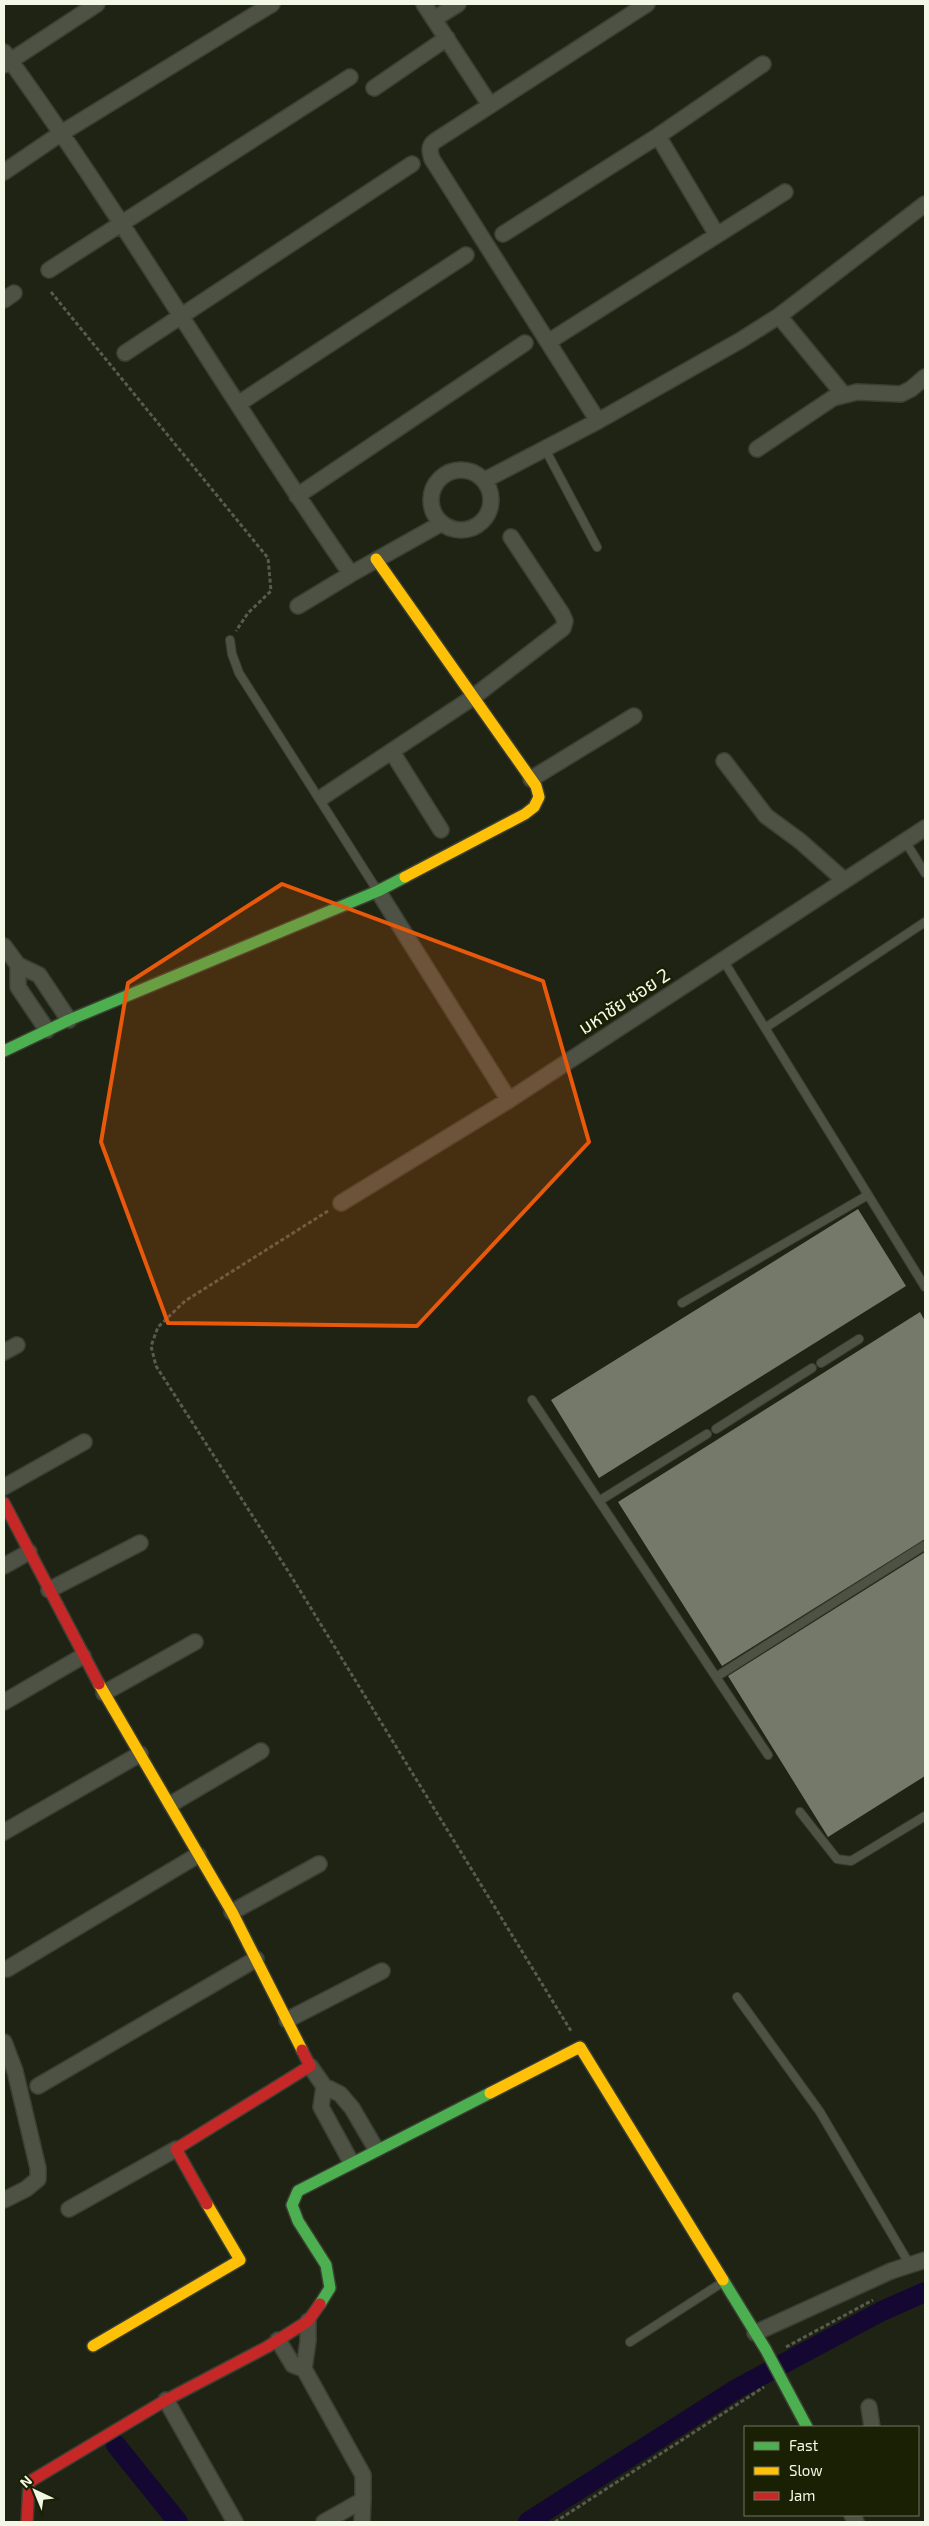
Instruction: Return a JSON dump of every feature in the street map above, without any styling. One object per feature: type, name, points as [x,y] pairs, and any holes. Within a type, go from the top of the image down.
[{"type":"street","points":[[97,4],[6,59],[122,225],[297,496],[351,574]]},
{"type":"street","points":[[4,172],[60,134],[272,4]]},
{"type":"street","points":[[424,4],[490,105]]},
{"type":"street","points":[[434,19],[458,4]]},
{"type":"street","points":[[598,421],[432,159],[429,151],[431,143],[647,4]]},
{"type":"street","points":[[374,88],[447,38]]},
{"type":"street","points":[[503,234],[658,136],[763,64]]},
{"type":"street","points":[[49,270],[122,225],[350,77]]},
{"type":"street","points":[[658,136],[717,234]]},
{"type":"street","points":[[124,352],[182,317],[412,164]]},
{"type":"street","points":[[548,342],[785,192]]},
{"type":"street","points":[[484,480],[598,421],[741,340],[779,316],[925,204]]},
{"type":"street","points":[[238,404],[466,255]]},
{"type":"street","points":[[779,316],[844,394]]},
{"type":"street","points":[[297,496],[526,343]]},
{"type":"street","points":[[757,450],[833,398],[844,394],[873,391],[900,394],[911,389],[924,376]]},
{"type":"street","points":[[454,470],[465,470],[476,473],[484,480],[492,498],[486,517],[479,524],[460,530],[442,523],[435,515],[431,504],[432,493],[436,483],[444,475],[454,470]]},
{"type":"street","points":[[298,606],[376,559],[442,523]]},
{"type":"street","points":[[324,796],[472,698],[563,628],[565,621],[562,614],[511,537]]},
{"type":"street","points":[[4,1051],[69,1020],[378,892],[526,814],[534,806],[539,797],[531,779],[472,698],[376,559]]},
{"type":"street","points":[[531,779],[634,716]]},
{"type":"street","points":[[392,752],[441,830]]},
{"type":"street","points":[[724,761],[766,816],[800,841],[844,880]]},
{"type":"street","name":"มหาชัย ซอย 2","points":[[341,1203],[509,1100],[925,828]]},
{"type":"street","points":[[378,892],[509,1100]]},
{"type":"street","points":[[4,946],[18,965],[39,975],[69,1020]]},
{"type":"street","points":[[18,965],[18,987],[47,1030]]},
{"type":"street","points":[[4,1488],[84,1442]]},
{"type":"street","points":[[4,1503],[82,1656],[171,1804],[198,1855],[232,1912],[310,2066],[324,2086],[340,2094],[352,2108],[376,2149]]},
{"type":"street","points":[[49,1590],[140,1543]]},
{"type":"street","points":[[4,1566],[29,1552]]},
{"type":"street","points":[[104,1693],[196,1642]]},
{"type":"street","points":[[4,1702],[82,1656]]},
{"type":"street","points":[[171,1804],[261,1751]]},
{"type":"street","points":[[4,1832],[140,1754]]},
{"type":"street","points":[[7,1969],[198,1855]]},
{"type":"street","points":[[232,1912],[319,1864]]},
{"type":"street","points":[[38,2086],[256,1959]]},
{"type":"street","points":[[287,2020],[382,1971]]},
{"type":"street","points":[[4,2042],[9,2073],[38,2168],[38,2179],[26,2189],[4,2200]]},
{"type":"street","points":[[27,2522],[28,2482],[166,2400],[308,2322],[330,2288],[326,2264],[298,2221],[292,2205],[298,2191],[376,2149],[580,2047],[766,2350],[805,2426]]},
{"type":"street","points":[[69,2209],[176,2149],[310,2066]]},
{"type":"street","points":[[324,2086],[321,2107],[351,2162]]},
{"type":"street","points":[[94,2346],[240,2260],[176,2149]]},
{"type":"street","points":[[755,2333],[891,2271],[925,2260]]},
{"type":"street","points":[[308,2322],[308,2341],[304,2369],[363,2475],[362,2522]]},
{"type":"street","points":[[278,2340],[293,2366],[304,2369]]},
{"type":"street","points":[[166,2400],[235,2522]]},
{"type":"street","points":[[869,2408],[872,2426]]},
{"type":"street","points":[[324,2522],[363,2500]]},
{"type":"lane","points":[[545,449],[597,547]]},
{"type":"lane","points":[[230,640],[232,654],[239,673],[378,892]]},
{"type":"lane","points":[[905,841],[925,874]]},
{"type":"lane","points":[[765,1028],[925,922]]},
{"type":"lane","points":[[723,960],[925,1286]]},
{"type":"lane","points":[[682,1303],[868,1194]]},
{"type":"lane","points":[[821,1363],[859,1339]]},
{"type":"lane","points":[[716,1429],[812,1368]]},
{"type":"lane","points":[[532,1400],[768,1755]]},
{"type":"lane","points":[[599,1501],[707,1434]]},
{"type":"lane","points":[[716,1677],[925,1545]]},
{"type":"lane","points":[[800,1812],[837,1859],[851,1861],[925,1816]]},
{"type":"lane","points":[[737,1996],[820,2112],[910,2265]]},
{"type":"lane","points":[[630,2342],[724,2282]]},
{"type":"path","points":[[51,292],[268,558],[271,591],[248,613],[230,640]]},
{"type":"path","points":[[341,1203],[185,1301],[158,1327],[151,1346],[156,1366],[288,1572],[580,2047]]},
{"type":"path","points":[[783,2349],[878,2298]]},
{"type":"path","points":[[554,2522],[768,2384]]},
{"type":"highlighted area","points":[[282,884],[543,981],[589,1142],[417,1326],[168,1323],[101,1142],[128,983]]},
{"type":"building","points":[[858,1209],[906,1286],[599,1478],[551,1400]]},
{"type":"building","points":[[920,1312],[925,1321],[925,1539],[722,1666],[618,1502]]},
{"type":"building","points":[[925,1552],[925,1776],[828,1837],[728,1676]]},
{"type":"waterway","points":[[528,2522],[738,2388],[882,2311],[925,2292]]},
{"type":"waterway","points":[[116,2445],[178,2522]]},
{"type":"traffic: fast","points":[[4,1051],[69,1020],[378,891],[405,877]]},
{"type":"traffic: fast","points":[[320,2304],[330,2288],[326,2265],[298,2221],[292,2205],[298,2191],[490,2093]]},
{"type":"traffic: fast","points":[[723,2280],[766,2350],[806,2426]]},
{"type":"traffic: slow","points":[[376,559],[536,786],[539,797],[534,807],[525,814],[405,877]]},
{"type":"traffic: slow","points":[[99,1684],[232,1912],[302,2050]]},
{"type":"traffic: slow","points":[[490,2093],[580,2047],[723,2280]]},
{"type":"traffic: slow","points":[[93,2346],[240,2260],[207,2204]]},
{"type":"traffic: jam","points":[[4,1503],[99,1684]]},
{"type":"traffic: jam","points":[[207,2204],[176,2149],[310,2066],[302,2050]]},
{"type":"traffic: jam","points":[[27,2522],[29,2482],[166,2400],[267,2347],[308,2321],[320,2304]]}]
